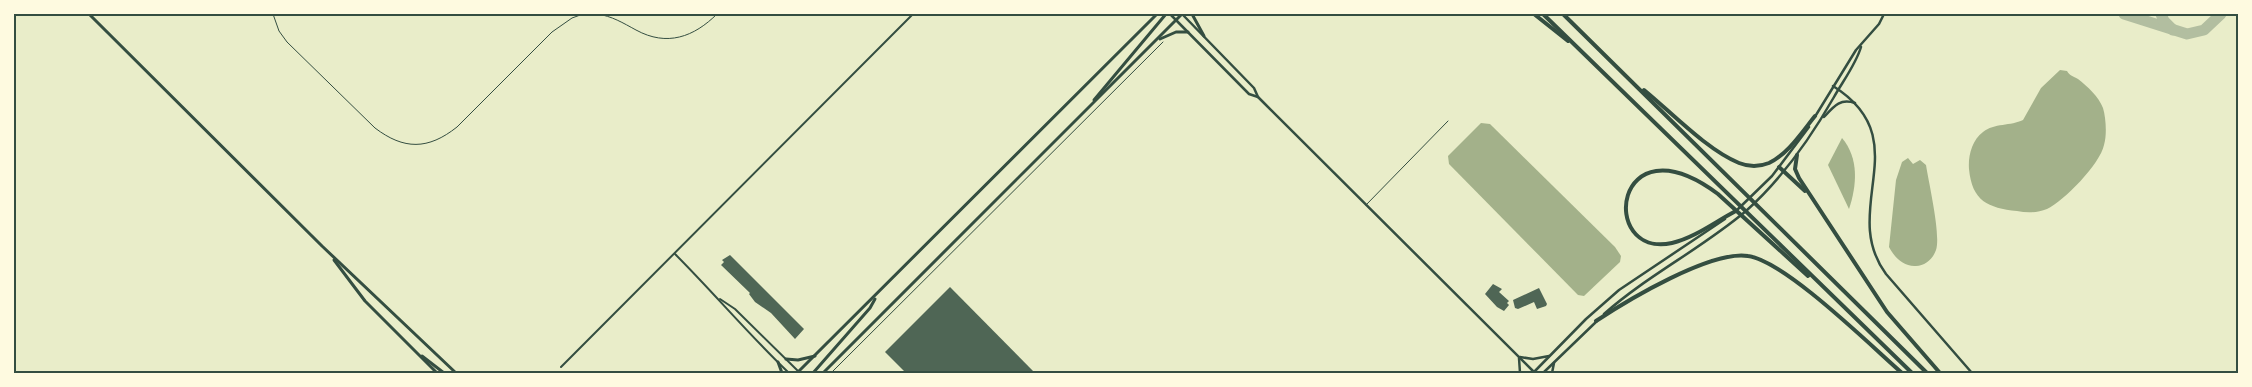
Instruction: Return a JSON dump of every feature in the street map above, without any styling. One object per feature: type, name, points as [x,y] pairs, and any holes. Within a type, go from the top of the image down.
[{"type":"highway","points":[[1534,14],[1586,55]]},
{"type":"highway","points":[[1543,14],[1912,373]]},
{"type":"highway","points":[[1564,14],[1927,373]]},
{"type":"highway","points":[[1625,74],[1712,147],[1732,160],[1748,166],[1760,166],[1777,158],[1815,116]]},
{"type":"highway","points":[[1797,155],[1795,169],[1811,197],[1886,312],[1940,373]]},
{"type":"highway","points":[[1779,167],[1811,197]]},
{"type":"highway","points":[[1734,212],[1683,239],[1672,243],[1656,243],[1639,236],[1629,225],[1626,200],[1636,181],[1650,172],[1664,170],[1683,172],[1718,194],[1792,263],[1826,290]]},
{"type":"highway","points":[[1596,321],[1655,286],[1693,269],[1726,257],[1750,256],[1764,260],[1810,294],[1902,373]]},
{"type":"main road","points":[[90,14],[322,246],[456,373]]},
{"type":"main road","points":[[1150,21],[1152,14]]},
{"type":"main road","points":[[799,373],[1157,14]]},
{"type":"main road","points":[[1082,114],[1166,14]]},
{"type":"main road","points":[[1176,14],[1176,20]]},
{"type":"main road","points":[[823,373],[1182,14]]},
{"type":"main road","points":[[1192,14],[1204,36]]},
{"type":"main road","points":[[1155,41],[1170,33],[1188,32]]},
{"type":"main road","points":[[322,246],[347,275],[365,301],[437,373]]},
{"type":"main road","points":[[813,373],[870,308],[878,294]]},
{"type":"main road","points":[[415,351],[444,373]]},
{"type":"main road","points":[[786,359],[798,360],[815,355]]},
{"type":"main road","points":[[778,362],[782,373]]},
{"type":"street","points":[[561,367],[913,14]]},
{"type":"street","points":[[1170,14],[1249,94],[1258,97]]},
{"type":"street","points":[[1182,14],[1254,88],[1258,97],[1534,373],[1586,319],[1619,290],[1718,222]]},
{"type":"street","points":[[1734,212],[1779,167],[1815,116],[1856,50],[1879,24],[1884,14]]},
{"type":"street","points":[[1543,373],[1596,321],[1636,288],[1724,228],[1747,210],[1797,155],[1820,121],[1860,52],[1861,45]]},
{"type":"street","points":[[1833,86],[1855,104],[1871,126],[1876,141],[1869,224],[1874,256],[1886,274],[1972,373]]},
{"type":"street","points":[[1820,121],[1838,103],[1846,101],[1855,104]]},
{"type":"street","points":[[675,254],[718,298],[730,314],[789,373]]},
{"type":"street","points":[[718,298],[735,309],[799,373]]},
{"type":"street","points":[[1518,357],[1533,359],[1550,356]]},
{"type":"street","points":[[1518,357],[1520,373]]},
{"type":"street","points":[[1552,373],[1554,362]]},
{"type":"lane","points":[[273,14],[279,30],[287,42],[375,128],[388,138],[417,145],[432,142],[451,132],[552,32],[567,21],[583,14]]},
{"type":"lane","points":[[597,14],[608,16],[650,36],[675,39],[689,35],[717,14]]},
{"type":"lane","points":[[1366,204],[1448,122]]},
{"type":"path","points":[[831,373],[1163,42]]},
{"type":"shaded area","points":[[2060,70],[2067,71],[2078,79],[2099,100],[2103,108],[2106,132],[2101,153],[2080,181],[2063,198],[2047,209],[2036,212],[2024,212],[1990,205],[1978,196],[1971,180],[1969,159],[1973,144],[1979,135],[1987,129],[2023,120],[2041,88]]},
{"type":"shaded area","points":[[1481,123],[1490,124],[1615,247],[1621,256],[1620,262],[1584,296],[1578,295],[1449,164],[1448,156]]},
{"type":"shaded area","points":[[1842,138],[1848,146],[1855,172],[1854,191],[1849,209],[1828,165]]},
{"type":"shaded area","points":[[1908,158],[1913,164],[1920,160],[1926,165],[1937,233],[1936,250],[1933,256],[1919,266],[1907,265],[1900,261],[1889,247],[1896,180],[1902,162]]},
{"type":"building","points":[[730,255],[804,329],[795,339],[771,313],[755,302],[750,293],[721,265],[724,262],[722,260]]},
{"type":"building","points":[[1493,284],[1502,289],[1499,292],[1509,301],[1507,303],[1509,305],[1504,311],[1497,307],[1485,294]]},
{"type":"building","points":[[950,287],[1035,373],[906,373],[885,352]]},
{"type":"building","points":[[1539,288],[1547,304],[1546,306],[1537,309],[1534,302],[1518,309],[1515,308],[1513,300]]},
{"type":"taxiway","points":[[2124,14],[2187,34],[2204,30],[2221,14]]},
{"type":"taxiway","points":[[2161,14],[2164,21],[2173,30]]}]
